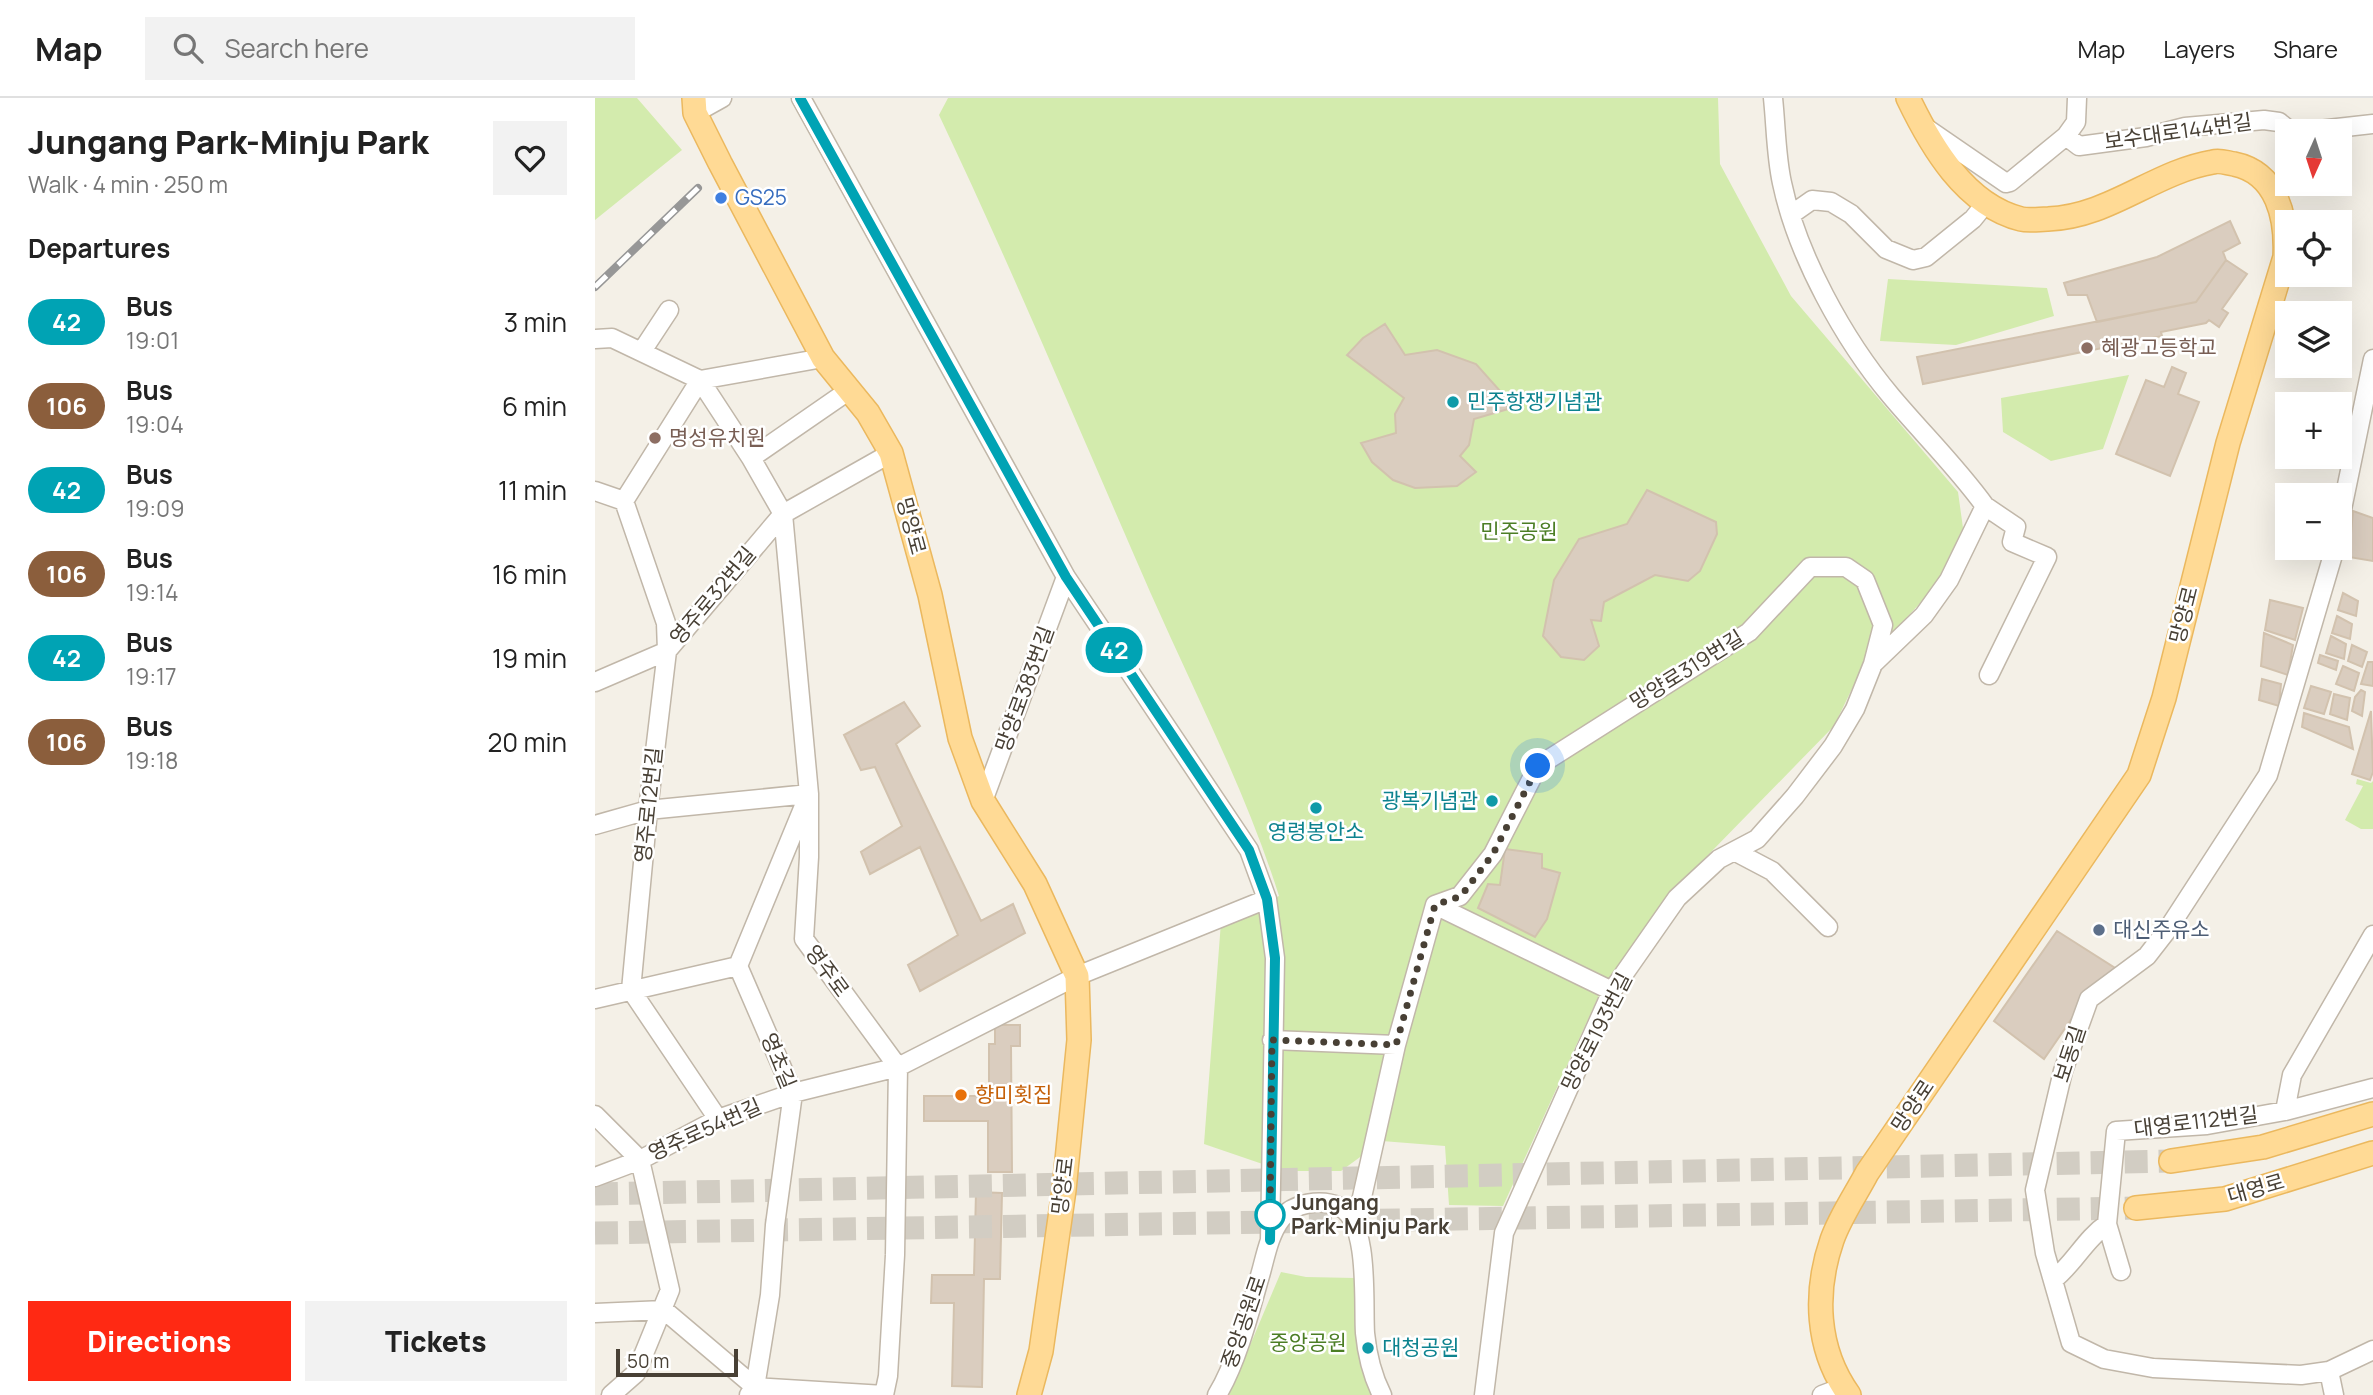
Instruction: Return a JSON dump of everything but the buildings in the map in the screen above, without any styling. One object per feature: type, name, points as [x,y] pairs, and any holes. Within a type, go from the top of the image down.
[{"type":"main road","name":"망양로","points":[[1838,1392],[1823,1342],[1819,1298],[1833,1239],[1867,1173],[2139,775],[2164,698],[2228,443],[2285,257],[2286,230],[2277,198],[2267,181],[2244,166],[2216,161],[2181,171],[2112,205],[2073,218],[2022,220],[1986,203],[1952,171],[1920,124],[1908,98]]},
{"type":"main road","name":"망양로","points":[[695,105],[823,358],[868,413],[891,453],[930,595],[960,738],[983,801],[1035,884],[1077,976],[1079,1040],[1064,1190],[1041,1351],[1029,1395]]},
{"type":"main road","name":"대영로","points":[[2171,1161],[2263,1147],[2373,1114]]},
{"type":"main road","points":[[2263,1147],[2373,1131]]},
{"type":"main road","name":"대영로","points":[[2136,1208],[2225,1199],[2373,1153]]},
{"type":"street","points":[[695,105],[722,98]]},
{"type":"street","points":[[800,98],[1066,577],[1249,850],[1267,899],[1275,958],[1270,1240]]},
{"type":"street","points":[[1773,98],[1782,184],[1802,246],[1834,313],[1890,395],[1955,465],[1985,506],[2016,527],[2012,542],[2047,557],[1989,674]]},
{"type":"street","points":[[1920,124],[2006,183],[2019,177],[2066,136],[2077,122],[2077,98]]},
{"type":"street","name":"보수대로144번길","points":[[2066,136],[2079,146],[2185,127],[2275,121]]},
{"type":"street","points":[[2352,126],[2373,124]]},
{"type":"street","points":[[1792,214],[1812,200],[1831,202],[1851,214],[1886,249],[1913,260],[1926,257],[1973,219],[1986,203]]},
{"type":"street","points":[[642,351],[669,310]]},
{"type":"street","name":"영주로","points":[[595,339],[612,338],[700,380],[751,457],[783,514],[809,794],[804,939],[898,1067]]},
{"type":"street","points":[[595,491],[624,501],[700,380],[823,358]]},
{"type":"street","points":[[2347,483],[2373,359]]},
{"type":"street","points":[[751,457],[848,391]]},
{"type":"street","points":[[783,514],[891,453]]},
{"type":"street","name":"영주로12번길","points":[[624,501],[666,624],[667,650],[631,990]]},
{"type":"street","points":[[1873,664],[1924,615],[1949,580],[1985,506]]},
{"type":"street","name":"영주로32번길","points":[[595,682],[667,650],[783,514]]},
{"type":"street","name":"보동길","points":[[2331,560],[2268,775],[2195,888],[2147,956],[2089,999],[2063,1070],[2035,1190],[2045,1253],[2071,1343],[2104,1359],[2153,1368],[2301,1375],[2329,1371],[2373,1350]]},
{"type":"street","name":"망양로319번길","points":[[1435,905],[1461,896],[1493,854],[1538,766],[1749,632],[1810,567],[1846,567],[1865,580],[1883,625],[1873,664]]},
{"type":"street","name":"망양로383번길","points":[[983,801],[1066,577]]},
{"type":"street","name":"망양로193번길","points":[[1484,1395],[1504,1233],[1612,991],[1677,898],[1719,859],[1757,838],[1826,756],[1854,709],[1873,664]]},
{"type":"street","points":[[595,825],[648,810],[809,794],[738,966],[595,999]]},
{"type":"street","points":[[1734,851],[1772,871],[1828,928]]},
{"type":"street","points":[[1077,976],[1267,899]]},
{"type":"street","points":[[1382,1395],[1375,1382],[1366,1337],[1361,1246],[1356,1224],[1396,1045],[1435,905],[1612,991]]},
{"type":"street","points":[[2284,1111],[2292,1075],[2373,935]]},
{"type":"street","name":"영초길","points":[[738,966],[793,1093],[775,1225],[770,1295],[752,1391]]},
{"type":"street","name":"영주로54번길","points":[[595,1177],[640,1160],[718,1119],[793,1093],[898,1067],[1077,976]]},
{"type":"street","points":[[631,990],[718,1119]]},
{"type":"street","points":[[1272,1040],[1396,1045]]},
{"type":"street","points":[[595,1313],[664,1310],[752,1391],[884,1395],[888,1376],[895,1255],[898,1067]]},
{"type":"street","name":"대영로112번길","points":[[2121,1271],[2107,1224],[2116,1131],[2207,1125],[2284,1111],[2373,1088]]},
{"type":"street","points":[[595,1115],[640,1160],[670,1290],[636,1373],[611,1395]]},
{"type":"street","name":"중앙공원로","points":[[1217,1395],[1251,1309],[1270,1240],[1282,1217],[1303,1205],[1317,1202],[1339,1207],[1356,1224]]},
{"type":"street","points":[[2053,1280],[2077,1256],[2094,1233],[2107,1224]]},
{"type":"street","points":[[2329,1371],[2334,1395]]},
{"type":"green space","points":[[595,98],[637,98],[682,150],[595,220]]},
{"type":"green space","name":"민주공원","points":[[948,98],[1718,98],[1720,164],[1791,296],[1958,492],[1963,528],[1934,588],[1864,664],[1834,726],[1672,892],[1600,993],[1503,1206],[1449,1205],[1445,1146],[1382,1141],[1341,1171],[1283,1171],[1204,1144],[1221,922],[1279,896],[1236,781],[939,115]]},
{"type":"green space","points":[[1888,279],[2047,288],[2054,316],[1956,345],[1880,341]]},
{"type":"green space","points":[[2129,375],[2103,449],[2051,461],[2003,432],[2001,398]]},
{"type":"green space","points":[[2357,779],[2371,783],[2373,781],[2373,829],[2361,829],[2345,820],[2363,786],[2356,784]]},
{"type":"green space","name":"중앙공원","points":[[1281,1272],[1306,1277],[1355,1278],[1359,1337],[1372,1395],[1229,1395]]},
{"type":"tunnel","points":[[595,1194],[2171,1161]]},
{"type":"tunnel","points":[[595,1233],[2136,1208]]},
{"type":"railway","points":[[595,287],[698,188]]},
{"type":"bus line","name":"42","points":[[800,98],[1066,577],[1249,850],[1267,899],[1275,958],[1270,1240]]},
{"type":"place","name":"GS25","points":[[721,198]]},
{"type":"place","name":"혜광고등학교","points":[[2087,348]]},
{"type":"place","name":"민주항쟁기념관","points":[[1453,402]]},
{"type":"place","name":"명성유치원","points":[[655,438]]},
{"type":"place","name":"광복기념관","points":[[1492,801]]},
{"type":"place","name":"영령봉안소","points":[[1316,808]]},
{"type":"place","name":"대신주유소","points":[[2099,930]]},
{"type":"place","name":"향미횟집","points":[[961,1095]]},
{"type":"place","name":"Jungang Park-Minju Park","points":[[1270,1215]]},
{"type":"place","name":"대청공원","points":[[1368,1348]]},
{"type":"route","points":[[1270,1215],[1272,1040],[1396,1045],[1435,905],[1461,896],[1493,854],[1538,766]]}]
